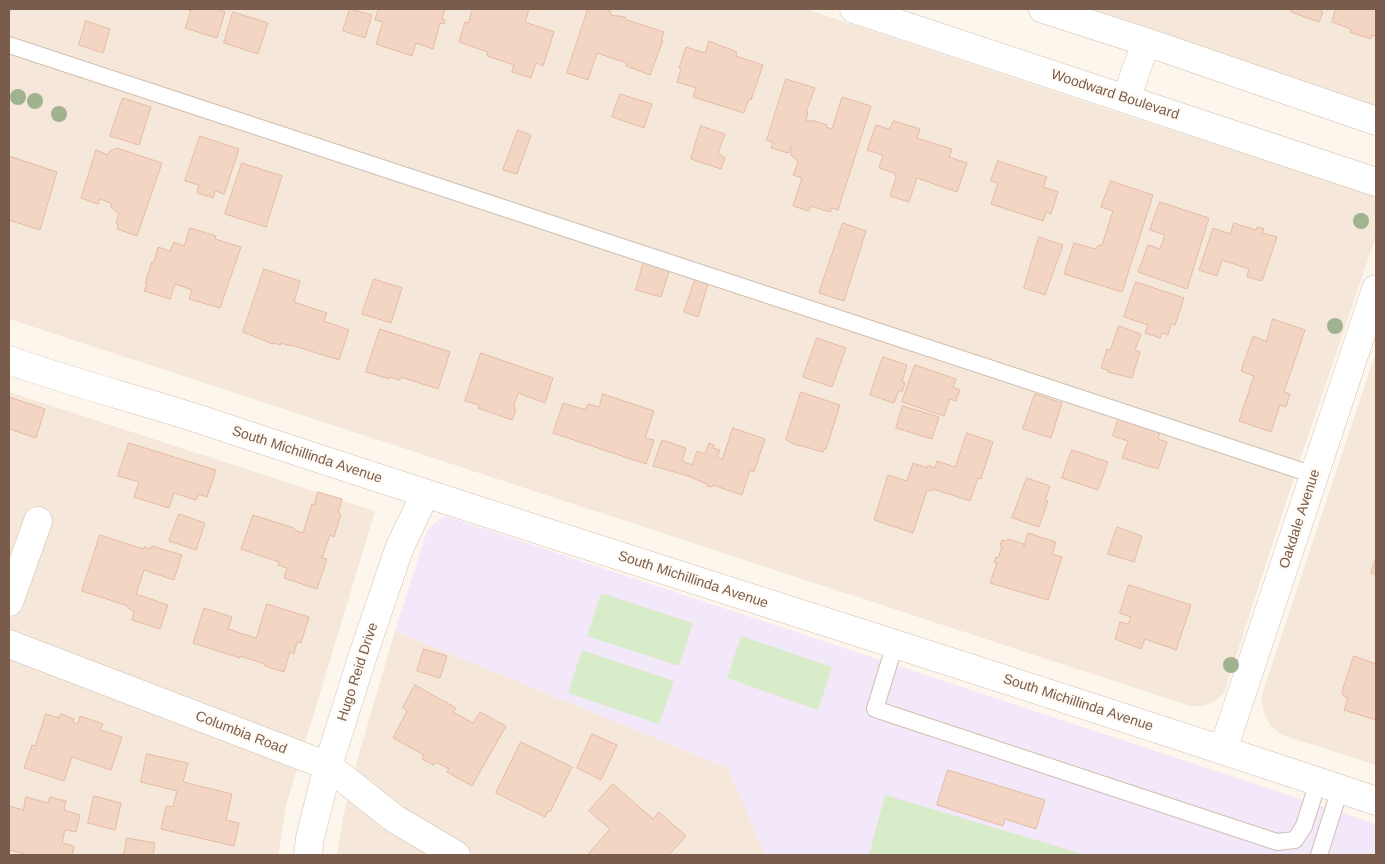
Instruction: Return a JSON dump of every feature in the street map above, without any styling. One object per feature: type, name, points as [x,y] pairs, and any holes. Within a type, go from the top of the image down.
[{"type":"street","name":"Woodward Boulevard","points":[[854,9],[1376,182]]},
{"type":"street","points":[[1043,9],[1146,42],[1376,121]]},
{"type":"street","points":[[1126,99],[1146,42]]},
{"type":"street","name":"Oakdale Avenue","points":[[1224,750],[1376,289]]},
{"type":"street","name":"South Michillinda Avenue","points":[[9,360],[143,400],[425,494],[1224,750],[1376,801]]},
{"type":"street","name":"Hugo Reid Drive","points":[[308,855],[310,838],[328,766],[399,549],[425,494]]},
{"type":"street","points":[[9,602],[38,521]]},
{"type":"street","name":"Columbia Road","points":[[9,644],[328,766],[396,819],[456,855]]},
{"type":"lane","points":[[9,44],[1314,475]]},
{"type":"lane","points":[[895,644],[875,709],[1277,842],[1295,840],[1329,785]]},
{"type":"lane","points":[[1319,855],[1329,785]]},
{"type":"shaded area","points":[[9,9],[806,9],[1112,111],[1376,196],[1376,236],[1299,463],[9,36]]},
{"type":"shaded area","points":[[1091,9],[1376,9],[1376,106],[1128,21]]},
{"type":"shaded area","points":[[9,51],[1295,475],[1224,693],[1215,701],[1204,706],[1190,706],[9,319]]},
{"type":"shaded area","points":[[1376,351],[1376,765],[1282,735],[1270,725],[1264,713],[1261,697]]},
{"type":"shaded area","points":[[9,392],[375,511],[286,806],[278,855],[9,855]]},
{"type":"shaded area","points":[[445,516],[1376,824],[1376,855],[765,855],[728,768],[395,631],[427,531]]},
{"type":"shaded area","points":[[395,631],[728,768],[765,855],[337,855],[343,817],[358,757]]},
{"type":"green space","points":[[601,593],[693,623],[679,666],[587,636]]},
{"type":"green space","points":[[741,636],[832,667],[818,710],[727,678]]},
{"type":"green space","points":[[582,650],[674,681],[659,724],[568,693]]},
{"type":"green space","points":[[885,795],[1086,855],[869,855]]},
{"type":"building","points":[[184,9],[217,9],[225,12],[217,38],[185,28],[191,11]]},
{"type":"building","points":[[350,9],[372,15],[365,38],[343,31]]},
{"type":"building","points":[[379,9],[445,9],[442,19],[445,20],[444,24],[440,23],[433,49],[416,43],[412,56],[376,44],[383,22],[375,20]]},
{"type":"building","points":[[473,9],[529,9],[525,22],[554,32],[543,66],[536,63],[531,78],[512,72],[514,65],[487,56],[488,52],[459,42],[465,22],[468,23]]},
{"type":"building","points":[[588,9],[604,9],[610,11],[611,15],[625,17],[627,20],[664,32],[661,40],[663,40],[650,75],[626,66],[627,63],[597,53],[588,80],[567,73]]},
{"type":"building","points":[[1292,9],[1320,9],[1323,12],[1319,22],[1291,12]]},
{"type":"building","points":[[1336,9],[1376,9],[1376,37],[1372,35],[1371,39],[1350,32],[1351,29],[1332,22]]},
{"type":"building","points":[[233,12],[268,23],[258,54],[224,43]]},
{"type":"building","points":[[86,21],[110,29],[103,53],[79,45]]},
{"type":"building","points":[[709,41],[737,52],[736,56],[763,65],[751,100],[749,99],[744,113],[693,97],[696,88],[677,82],[681,69],[679,68],[686,47],[705,53]]},
{"type":"building","points":[[786,79],[815,88],[806,112],[808,112],[806,120],[827,125],[826,127],[832,129],[842,97],[871,106],[838,210],[832,208],[830,212],[811,206],[809,211],[793,206],[802,178],[793,175],[798,162],[791,155],[791,146],[788,153],[771,148],[773,142],[767,140]]},
{"type":"building","points":[[620,94],[652,104],[644,128],[612,117]]},
{"type":"building","points":[[123,98],[151,107],[139,145],[110,136]]},
{"type":"building","points":[[894,121],[920,129],[917,138],[952,149],[949,157],[967,163],[957,192],[917,178],[909,202],[890,196],[896,178],[894,173],[879,168],[883,155],[867,150],[876,125],[889,129]]},
{"type":"building","points":[[701,126],[725,134],[718,153],[725,158],[721,169],[691,159]]},
{"type":"building","points":[[518,130],[531,135],[517,174],[503,170]]},
{"type":"building","points":[[200,136],[239,149],[224,194],[215,191],[213,198],[197,193],[199,185],[185,181]]},
{"type":"building","points":[[117,148],[162,163],[137,236],[117,229],[118,224],[116,223],[119,214],[111,207],[111,203],[100,199],[98,204],[81,198],[96,150],[108,155],[109,152]]},
{"type":"building","points":[[9,156],[57,172],[40,230],[9,220]]},
{"type":"building","points":[[998,161],[1047,177],[1043,187],[1058,192],[1051,214],[1046,212],[1043,221],[991,204],[998,183],[991,181]]},
{"type":"building","points":[[242,163],[282,176],[266,227],[225,214]]},
{"type":"building","points":[[1111,181],[1153,195],[1122,292],[1064,274],[1074,243],[1095,249],[1102,245],[1113,211],[1101,207]]},
{"type":"building","points":[[1160,202],[1209,218],[1187,289],[1138,272],[1148,245],[1160,249],[1165,235],[1150,230]]},
{"type":"building","points":[[843,223],[866,231],[844,301],[819,293]]},
{"type":"building","points":[[1234,223],[1256,230],[1257,227],[1264,229],[1262,233],[1277,237],[1262,281],[1247,277],[1249,269],[1222,260],[1217,276],[1199,270],[1213,228],[1230,234]]},
{"type":"building","points":[[190,228],[216,236],[215,239],[241,247],[220,308],[189,299],[192,290],[175,284],[170,299],[144,291],[158,247],[170,251],[174,242],[184,246]]},
{"type":"building","points":[[1039,237],[1063,245],[1045,295],[1024,288]]},
{"type":"building","points":[[644,261],[670,269],[661,297],[636,290]]},
{"type":"building","points":[[264,269],[300,281],[294,302],[327,313],[324,321],[349,330],[339,360],[291,345],[273,344],[243,332]]},
{"type":"building","points":[[696,277],[709,281],[698,317],[684,312]]},
{"type":"building","points":[[374,279],[402,288],[391,323],[362,314]]},
{"type":"building","points":[[1136,282],[1184,298],[1175,325],[1171,324],[1168,335],[1162,333],[1160,338],[1145,333],[1148,325],[1124,317]]},
{"type":"building","points":[[1273,319],[1305,330],[1284,392],[1290,394],[1286,407],[1280,405],[1271,432],[1239,421],[1254,376],[1241,371],[1253,336],[1266,341]]},
{"type":"building","points":[[1119,326],[1141,334],[1135,350],[1140,352],[1132,378],[1108,372],[1108,370],[1101,368],[1107,349],[1110,350]]},
{"type":"building","points":[[380,329],[450,352],[438,389],[401,377],[400,380],[389,377],[389,379],[366,372]]},
{"type":"building","points":[[817,338],[846,348],[832,387],[803,377]]},
{"type":"building","points":[[481,353],[553,378],[545,403],[518,393],[514,405],[514,410],[516,410],[512,420],[478,408],[479,405],[465,401]]},
{"type":"building","points":[[883,357],[907,365],[902,382],[905,383],[902,392],[899,390],[894,403],[870,395]]},
{"type":"building","points":[[915,365],[956,379],[953,387],[960,390],[956,401],[950,399],[944,416],[902,402]]},
{"type":"building","points":[[801,392],[840,405],[826,449],[823,452],[798,446],[786,440]]},
{"type":"building","points":[[603,394],[654,411],[645,438],[654,440],[646,464],[553,433],[563,403],[586,410],[588,404],[599,407]]},
{"type":"building","points":[[1035,394],[1062,403],[1051,438],[1023,429]]},
{"type":"building","points":[[9,397],[45,409],[36,438],[9,429]]},
{"type":"building","points":[[903,406],[939,417],[932,439],[896,428]]},
{"type":"building","points":[[1119,417],[1160,431],[1158,439],[1167,442],[1158,469],[1122,458],[1128,441],[1113,436]]},
{"type":"building","points":[[733,428],[765,439],[754,472],[750,470],[742,495],[713,485],[712,487],[707,486],[707,484],[688,476],[653,466],[662,440],[686,448],[682,461],[692,465],[697,451],[705,454],[709,443],[714,445],[713,448],[720,450],[717,457],[722,459]]},
{"type":"building","points":[[967,433],[993,442],[981,479],[978,478],[970,501],[933,489],[932,491],[927,490],[913,533],[874,520],[888,475],[907,481],[913,463],[927,468],[928,465],[935,468],[937,461],[955,467]]},
{"type":"building","points":[[129,443],[216,470],[207,497],[198,494],[196,500],[174,493],[169,508],[134,497],[139,482],[118,476]]},
{"type":"building","points":[[1072,450],[1108,462],[1098,490],[1062,478]]},
{"type":"building","points":[[1027,478],[1050,486],[1045,500],[1048,501],[1039,527],[1012,518]]},
{"type":"building","points":[[318,492],[342,499],[338,513],[341,514],[334,537],[330,535],[322,558],[327,559],[317,589],[284,578],[287,568],[278,565],[279,562],[241,549],[253,515],[294,528],[294,530],[303,533],[312,504],[314,505]]},
{"type":"building","points":[[179,514],[205,523],[196,550],[169,541]]},
{"type":"building","points":[[1117,527],[1142,536],[1134,562],[1108,554]]},
{"type":"building","points":[[1028,533],[1056,542],[1052,554],[1062,557],[1048,600],[990,583],[997,563],[994,562],[996,557],[998,558],[1002,540],[1006,541],[1008,539],[1024,544],[1024,546]]},
{"type":"building","points":[[100,535],[143,549],[144,547],[151,549],[152,546],[182,555],[174,580],[144,570],[136,594],[168,605],[160,629],[132,620],[134,611],[128,608],[128,606],[82,591]]},
{"type":"building","points":[[1376,558],[1376,575],[1371,573]]},
{"type":"building","points":[[1129,585],[1191,605],[1176,650],[1145,639],[1141,649],[1115,639],[1120,622],[1128,624],[1131,617],[1120,613]]},
{"type":"building","points":[[267,604],[309,617],[301,643],[297,642],[294,654],[290,652],[284,672],[240,656],[240,658],[193,643],[204,608],[232,617],[228,629],[256,638]]},
{"type":"building","points":[[424,649],[447,656],[440,678],[417,671]]},
{"type":"building","points":[[1354,656],[1376,664],[1376,720],[1344,710],[1348,698],[1342,692]]},
{"type":"building","points":[[415,685],[456,708],[453,712],[473,723],[480,712],[506,726],[472,786],[447,772],[449,769],[436,762],[434,765],[422,759],[424,755],[393,738],[407,711],[403,708]]},
{"type":"building","points":[[46,714],[59,718],[61,714],[74,719],[73,722],[78,724],[80,716],[103,724],[100,730],[122,737],[111,770],[72,757],[64,781],[24,768],[32,745],[35,746]]},
{"type":"building","points":[[592,734],[617,745],[601,780],[577,768]]},
{"type":"building","points":[[521,742],[572,767],[550,812],[548,811],[545,817],[496,793]]},
{"type":"building","points":[[147,754],[188,763],[183,782],[232,794],[226,820],[239,823],[234,846],[161,829],[166,806],[173,807],[177,791],[141,782]]},
{"type":"building","points":[[948,770],[1045,800],[1036,829],[1005,819],[1003,826],[937,805]]},
{"type":"building","points":[[613,784],[653,819],[659,812],[686,836],[669,855],[591,855],[589,853],[610,829],[589,811]]},
{"type":"building","points":[[94,796],[121,803],[115,830],[88,823]]},
{"type":"building","points":[[26,797],[48,803],[50,797],[66,801],[64,810],[80,815],[76,832],[65,830],[62,843],[74,846],[72,855],[30,855],[9,850],[9,806],[23,810]]},
{"type":"building","points":[[127,838],[155,843],[153,855],[124,855]]}]
